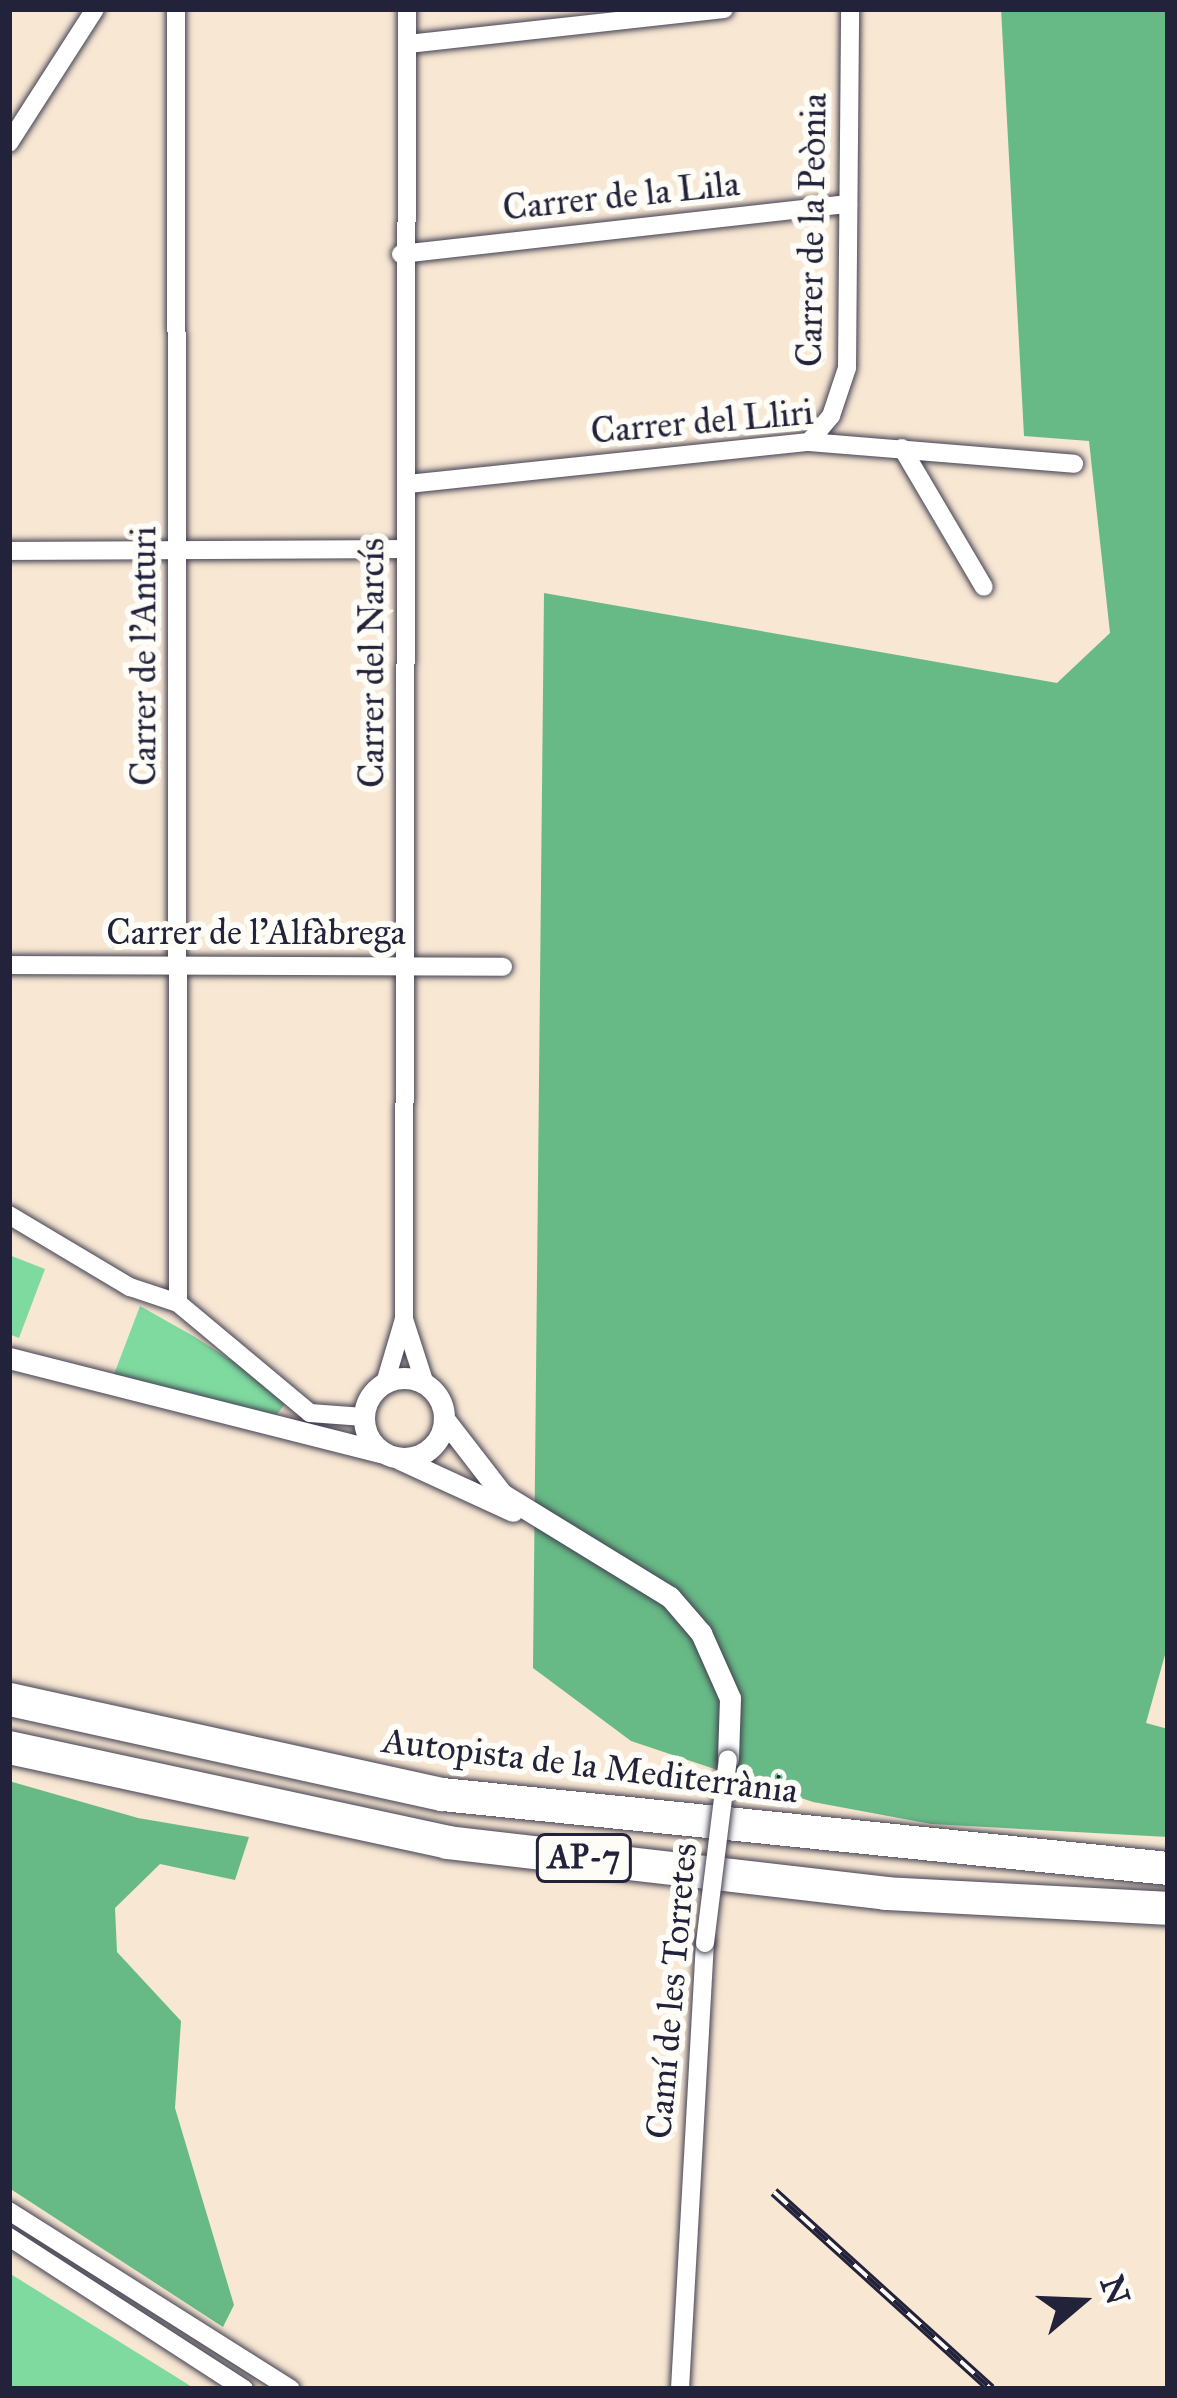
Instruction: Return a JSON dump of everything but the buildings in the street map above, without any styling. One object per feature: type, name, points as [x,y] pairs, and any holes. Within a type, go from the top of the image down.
[{"type":"highway","name":"Autopista de la Mediterrània","points":[[9,1699],[442,1793],[1168,1868]]},
{"type":"highway","name":"AP-7","points":[[9,1747],[447,1841],[886,1893],[1168,1908]]},
{"type":"street","points":[[9,142],[94,9]]},
{"type":"street","name":"Carrer de l'Anturi","points":[[176,9],[178,1303]]},
{"type":"street","name":"Carrer del Narcís","points":[[385,1383],[404,1318],[404,549],[408,484],[400,254],[407,9]]},
{"type":"street","points":[[408,44],[724,9]]},
{"type":"street","name":"Carrer de la Peònia","points":[[808,442],[831,416],[847,368],[850,9]]},
{"type":"street","name":"Carrer de la Lila","points":[[400,254],[848,204]]},
{"type":"street","name":"Carrer del Lliri","points":[[408,484],[808,442],[1074,464]]},
{"type":"street","points":[[902,448],[984,587]]},
{"type":"street","points":[[9,551],[404,549]]},
{"type":"street","name":"Carrer de l'Alfàbrega","points":[[9,965],[502,967]]},
{"type":"street","points":[[9,1215],[130,1287],[178,1303],[310,1413],[364,1417]]},
{"type":"street","name":"Carrer del Narcís","points":[[404,1318],[424,1384]]},
{"type":"street","name":"Camí de les Torretes","points":[[9,1358],[390,1455],[563,1531]]},
{"type":"street","points":[[385,1383],[424,1384],[444,1419],[436,1444],[390,1455],[364,1417],[385,1383]]},
{"type":"street","name":"Camí de les Torretes","points":[[444,1419],[483,1478],[670,1597],[701,1633],[730,1698],[728,1759],[705,1943],[680,2389]]},
{"type":"street","points":[[9,2211],[291,2389]]},
{"type":"street","points":[[9,2237],[240,2388]]},
{"type":"green space","points":[[1001,9],[1168,9],[1168,1644],[1146,1723],[1168,1729],[1168,1837],[931,1824],[813,1802],[631,1741],[533,1668],[544,593],[1057,683],[1110,633],[1089,441],[1024,436]]},
{"type":"green space","points":[[9,1255],[45,1269],[19,1338],[9,1334]]},
{"type":"green space","points":[[140,1306],[290,1398],[268,1425],[113,1377]]},
{"type":"green space","points":[[9,1781],[138,1818],[249,1837],[235,1880],[160,1864],[115,1908],[117,1952],[181,2021],[175,2108],[234,2305],[223,2327],[9,2188]]},
{"type":"green space","points":[[9,2273],[189,2385],[193,2389],[9,2389]]},
{"type":"railway","points":[[774,2192],[991,2389]]}]
